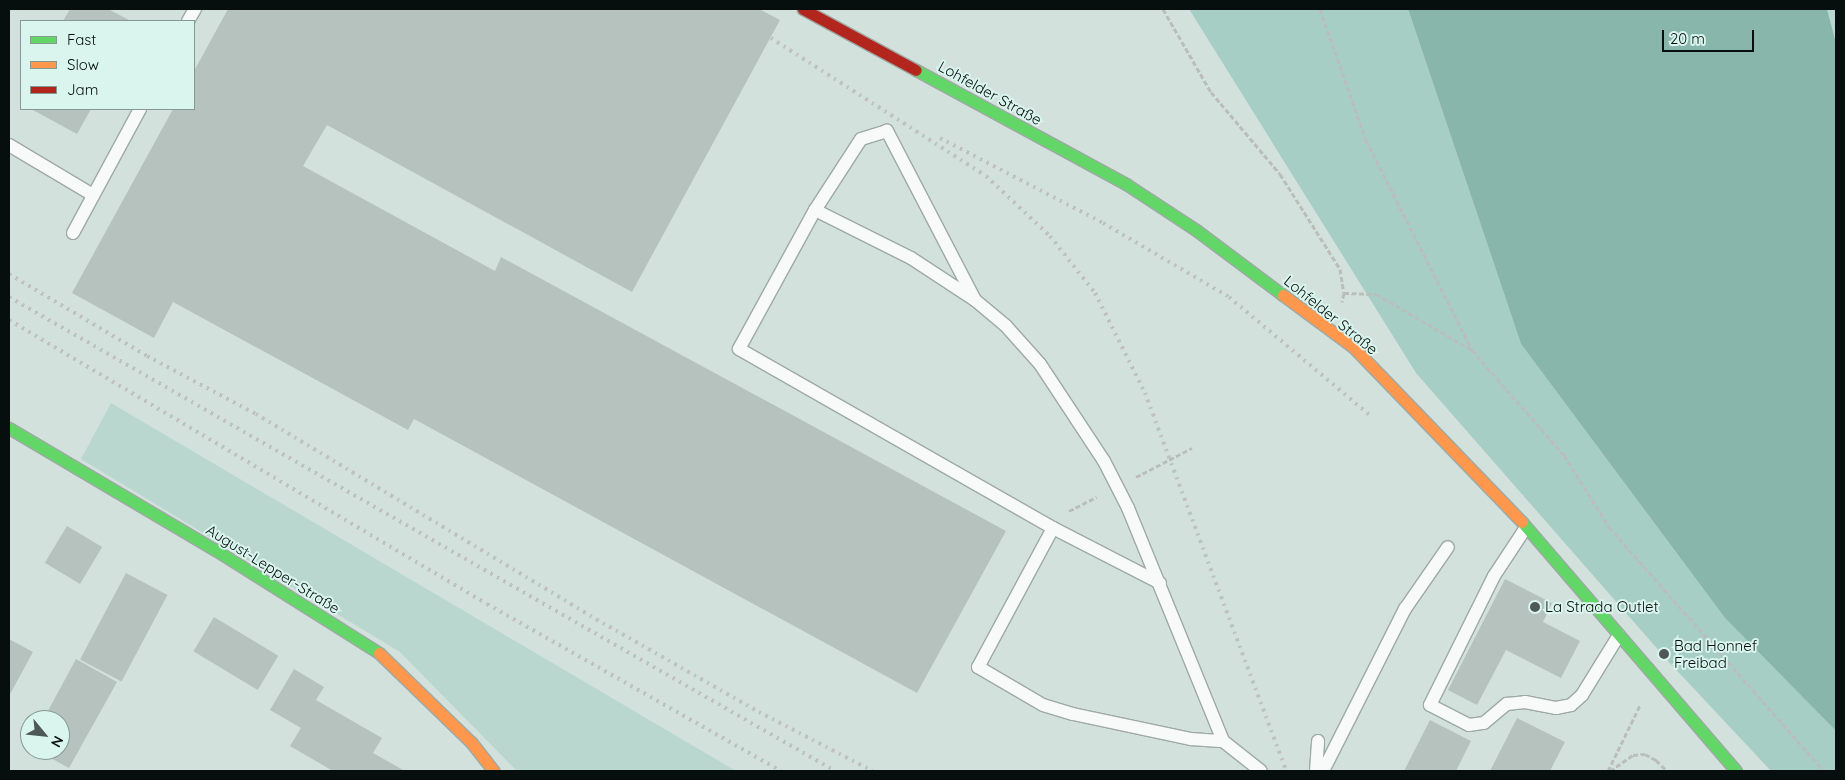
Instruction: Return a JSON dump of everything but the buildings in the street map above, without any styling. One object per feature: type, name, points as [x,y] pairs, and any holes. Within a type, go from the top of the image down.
[{"type":"street","name":"Lohfelder Straße","points":[[803,9],[1126,184],[1196,230],[1334,333],[1496,492],[1525,529],[1655,675],[1736,771]]},
{"type":"street","name":"August-Lepper-Straße","points":[[9,428],[214,549],[386,658],[470,742],[494,771]]},
{"type":"lane","points":[[189,20],[195,9]]},
{"type":"lane","points":[[73,233],[139,110]]},
{"type":"lane","points":[[975,300],[887,131],[861,139],[815,210],[740,349],[1053,528],[1160,583]]},
{"type":"lane","points":[[9,144],[93,195]]},
{"type":"lane","points":[[815,210],[911,258],[975,300],[1006,326],[1040,364],[1072,410],[1128,508],[1223,741],[1261,771]]},
{"type":"lane","points":[[1053,528],[978,667],[1043,705],[1073,714],[1191,739],[1223,741]]},
{"type":"lane","points":[[1525,529],[1494,576],[1430,705],[1469,725],[1484,723],[1507,704],[1526,702],[1556,708],[1571,705],[1582,695],[1619,635]]},
{"type":"lane","points":[[1323,771],[1405,609],[1448,547]]},
{"type":"lane","points":[[1316,771],[1318,741]]},
{"type":"path","points":[[1163,9],[1210,92],[1280,174],[1340,269],[1344,293],[1334,333]]},
{"type":"path","points":[[1320,9],[1366,140],[1472,350],[1529,418],[1564,454],[1609,527],[1824,771]]},
{"type":"path","points":[[1344,293],[1376,294],[1472,350]]},
{"type":"path","points":[[1609,771],[1655,675]]},
{"type":"path","points":[[1609,771],[1633,755],[1645,754],[1667,771]]},
{"type":"shaded area","points":[[1189,9],[1408,9],[1521,344],[1725,618],[1836,731],[1836,771],[1771,771],[1668,661],[1416,373]]},
{"type":"shaded area","points":[[1408,9],[1827,9],[1836,43],[1836,731],[1725,618],[1521,344]]},
{"type":"shaded area","points":[[1827,9],[1836,9],[1836,43]]},
{"type":"shaded area","points":[[111,403],[736,771],[517,771],[400,652],[81,459]]},
{"type":"railway","points":[[771,38],[986,176],[1050,236],[1095,293],[1145,393],[1286,771]]},
{"type":"railway","points":[[940,138],[1103,223],[1229,297],[1372,417]]},
{"type":"railway","points":[[9,274],[147,356],[256,414],[603,623],[759,712],[873,771]]},
{"type":"railway","points":[[9,297],[835,771]]},
{"type":"railway","points":[[9,320],[487,604],[781,771]]},
{"type":"traffic: fast","points":[[916,70],[1126,184],[1196,230],[1283,295]]},
{"type":"traffic: fast","points":[[9,428],[214,549],[379,653]]},
{"type":"traffic: fast","points":[[1522,522],[1736,771]]},
{"type":"traffic: slow","points":[[1283,295],[1353,347],[1522,522]]},
{"type":"traffic: slow","points":[[379,653],[471,742],[494,771]]},
{"type":"traffic: jam","points":[[803,9],[916,70]]},
{"type":"place","name":"La Strada Outlet","points":[[1535,607]]},
{"type":"place","name":"Bad Honnef Freibad","points":[[1664,654]]}]
